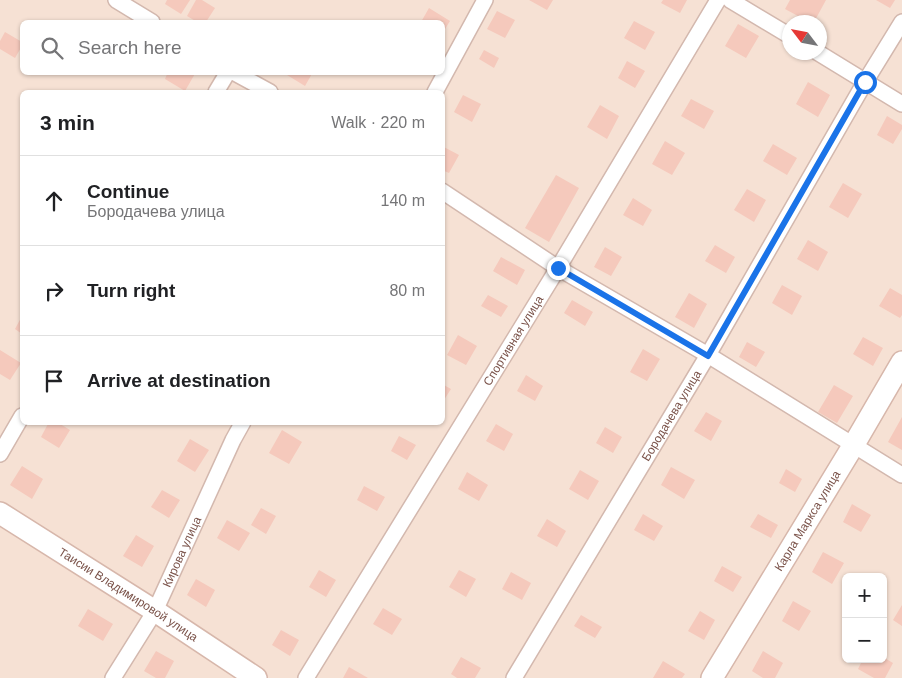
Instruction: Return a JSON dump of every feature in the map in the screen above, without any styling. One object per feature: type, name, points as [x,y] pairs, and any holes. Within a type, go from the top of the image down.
[{"type":"street","points":[[116,0],[149,20]]},
{"type":"street","name":"Спортивная улица","points":[[306,678],[558,268],[718,0]]},
{"type":"street","points":[[730,0],[782,31]]},
{"type":"street","points":[[445,72],[481,1]]},
{"type":"street","name":"Бородачева улица","points":[[514,678],[708,356],[865,82],[902,22]]},
{"type":"street","points":[[827,58],[902,104]]},
{"type":"street","points":[[217,90],[226,75]]},
{"type":"street","points":[[239,75],[266,90]]},
{"type":"street","points":[[436,90],[444,75]]},
{"type":"street","points":[[445,193],[558,268],[708,356],[902,475]]},
{"type":"street","name":"Карла Маркса улица","points":[[712,678],[902,362]]},
{"type":"street","points":[[0,454],[20,419]]},
{"type":"street","name":"Кирова улица","points":[[113,678],[155,610],[241,425]]},
{"type":"street","name":"Таисии Владимировой улица","points":[[0,513],[155,610],[256,678]]},
{"type":"shaded area","points":[[0,0],[902,0],[902,678],[0,678]]},
{"type":"building","points":[[167,0],[190,0],[181,14],[165,4]]},
{"type":"building","points":[[196,0],[202,0],[215,8],[207,20],[194,20],[187,16]]},
{"type":"building","points":[[529,0],[553,0],[547,10]]},
{"type":"building","points":[[663,0],[687,0],[680,13],[661,3]]},
{"type":"building","points":[[790,0],[826,0],[818,15],[796,15],[785,9]]},
{"type":"building","points":[[876,0],[895,0],[890,8]]},
{"type":"building","points":[[429,8],[450,21],[445,29],[445,20],[422,20]]},
{"type":"building","points":[[497,11],[515,20],[505,38],[487,29]]},
{"type":"building","points":[[634,21],[655,32],[645,50],[624,38]]},
{"type":"building","points":[[738,24],[759,36],[746,58],[725,46]]},
{"type":"building","points":[[5,32],[20,41],[20,49],[15,58],[0,49],[0,41]]},
{"type":"building","points":[[484,50],[499,58],[494,68],[479,59]]},
{"type":"building","points":[[627,61],[645,71],[635,88],[618,78]]},
{"type":"building","points":[[167,75],[194,75],[186,90],[165,79]]},
{"type":"building","points":[[287,75],[311,75],[305,86]]},
{"type":"building","points":[[808,82],[830,95],[818,117],[796,104]]},
{"type":"building","points":[[463,95],[481,104],[472,122],[454,112]]},
{"type":"building","points":[[691,99],[714,111],[704,129],[681,116]]},
{"type":"building","points":[[600,105],[619,116],[607,139],[587,127]]},
{"type":"building","points":[[887,116],[902,125],[902,129],[893,144],[877,135]]},
{"type":"building","points":[[665,141],[685,153],[672,175],[652,164]]},
{"type":"building","points":[[773,144],[797,158],[787,175],[763,161]]},
{"type":"building","points":[[445,148],[459,155],[449,173],[445,171]]},
{"type":"building","points":[[556,175],[579,188],[549,242],[525,228]]},
{"type":"building","points":[[843,183],[862,194],[848,218],[829,207]]},
{"type":"building","points":[[747,189],[766,200],[754,222],[734,210]]},
{"type":"building","points":[[633,198],[652,210],[643,226],[623,215]]},
{"type":"building","points":[[808,240],[828,252],[818,271],[797,259]]},
{"type":"building","points":[[715,245],[735,257],[726,273],[705,261]]},
{"type":"building","points":[[605,247],[622,257],[611,276],[594,267]]},
{"type":"building","points":[[501,257],[525,270],[517,285],[493,271]]},
{"type":"building","points":[[782,285],[802,296],[792,315],[772,303]]},
{"type":"building","points":[[890,288],[902,295],[902,315],[900,318],[879,306]]},
{"type":"building","points":[[689,293],[707,304],[694,328],[675,317]]},
{"type":"building","points":[[488,295],[508,306],[501,317],[481,306]]},
{"type":"building","points":[[572,300],[593,312],[585,326],[564,313]]},
{"type":"building","points":[[20,320],[20,333],[15,329]]},
{"type":"building","points":[[458,335],[477,346],[466,365],[447,355]]},
{"type":"building","points":[[863,337],[883,348],[873,366],[853,354]]},
{"type":"building","points":[[747,342],[765,352],[756,367],[739,357]]},
{"type":"building","points":[[643,349],[660,359],[647,381],[630,372]]},
{"type":"building","points":[[0,350],[20,362],[20,365],[10,380],[0,374]]},
{"type":"building","points":[[526,375],[543,386],[535,401],[517,391]]},
{"type":"building","points":[[834,385],[853,396],[837,423],[818,412]]},
{"type":"building","points":[[445,386],[451,389],[445,398]]},
{"type":"building","points":[[706,412],[722,421],[711,441],[694,431]]},
{"type":"building","points":[[902,417],[902,450],[888,442]]},
{"type":"building","points":[[496,424],[513,434],[504,451],[486,441]]},
{"type":"building","points":[[47,425],[62,425],[70,430],[59,448],[41,437]]},
{"type":"building","points":[[605,427],[622,437],[613,453],[596,443]]},
{"type":"building","points":[[282,430],[302,442],[289,464],[269,453]]},
{"type":"building","points":[[399,436],[416,445],[407,460],[391,451]]},
{"type":"building","points":[[190,439],[209,450],[195,472],[177,461]]},
{"type":"building","points":[[22,466],[43,479],[32,499],[10,485]]},
{"type":"building","points":[[671,467],[695,480],[684,499],[661,485]]},
{"type":"building","points":[[786,469],[802,479],[795,492],[779,483]]},
{"type":"building","points":[[580,470],[599,481],[588,500],[569,489]]},
{"type":"building","points":[[467,472],[488,485],[479,501],[458,489]]},
{"type":"building","points":[[364,486],[385,497],[377,511],[357,500]]},
{"type":"building","points":[[162,490],[180,500],[169,518],[151,507]]},
{"type":"building","points":[[852,504],[871,515],[861,532],[843,522]]},
{"type":"building","points":[[261,508],[276,516],[266,534],[251,525]]},
{"type":"building","points":[[643,514],[663,526],[654,541],[634,530]]},
{"type":"building","points":[[758,514],[778,525],[771,538],[750,527]]},
{"type":"building","points":[[547,519],[566,531],[557,547],[537,536]]},
{"type":"building","points":[[227,520],[250,533],[239,551],[217,538]]},
{"type":"building","points":[[136,535],[154,546],[142,567],[123,556]]},
{"type":"building","points":[[823,552],[844,563],[832,584],[812,572]]},
{"type":"building","points":[[722,566],[742,577],[733,592],[714,581]]},
{"type":"building","points":[[319,570],[336,580],[326,597],[309,587]]},
{"type":"building","points":[[459,570],[476,579],[466,597],[449,587]]},
{"type":"building","points":[[511,572],[531,583],[522,600],[502,589]]},
{"type":"building","points":[[196,579],[215,590],[206,607],[187,595]]},
{"type":"building","points":[[793,601],[811,611],[799,631],[782,621]]},
{"type":"building","points":[[902,605],[902,626],[893,620]]},
{"type":"building","points":[[383,608],[402,619],[392,635],[373,624]]},
{"type":"building","points":[[88,609],[113,624],[103,641],[78,626]]},
{"type":"building","points":[[700,611],[715,620],[704,640],[688,631]]},
{"type":"building","points":[[581,615],[602,627],[595,638],[574,626]]},
{"type":"building","points":[[281,630],[299,640],[290,656],[272,645]]},
{"type":"building","points":[[156,651],[174,661],[165,678],[156,678],[144,671]]},
{"type":"building","points":[[763,651],[783,663],[775,678],[763,678],[752,671]]},
{"type":"building","points":[[461,657],[481,668],[475,678],[457,678],[451,674]]},
{"type":"building","points":[[887,659],[893,663],[885,678],[874,678],[858,669],[861,663],[887,663]]},
{"type":"building","points":[[663,661],[685,674],[682,678],[653,678]]},
{"type":"building","points":[[349,667],[368,678],[343,678]]},
{"type":"route","points":[[558,268],[708,356],[865,82]]}]
